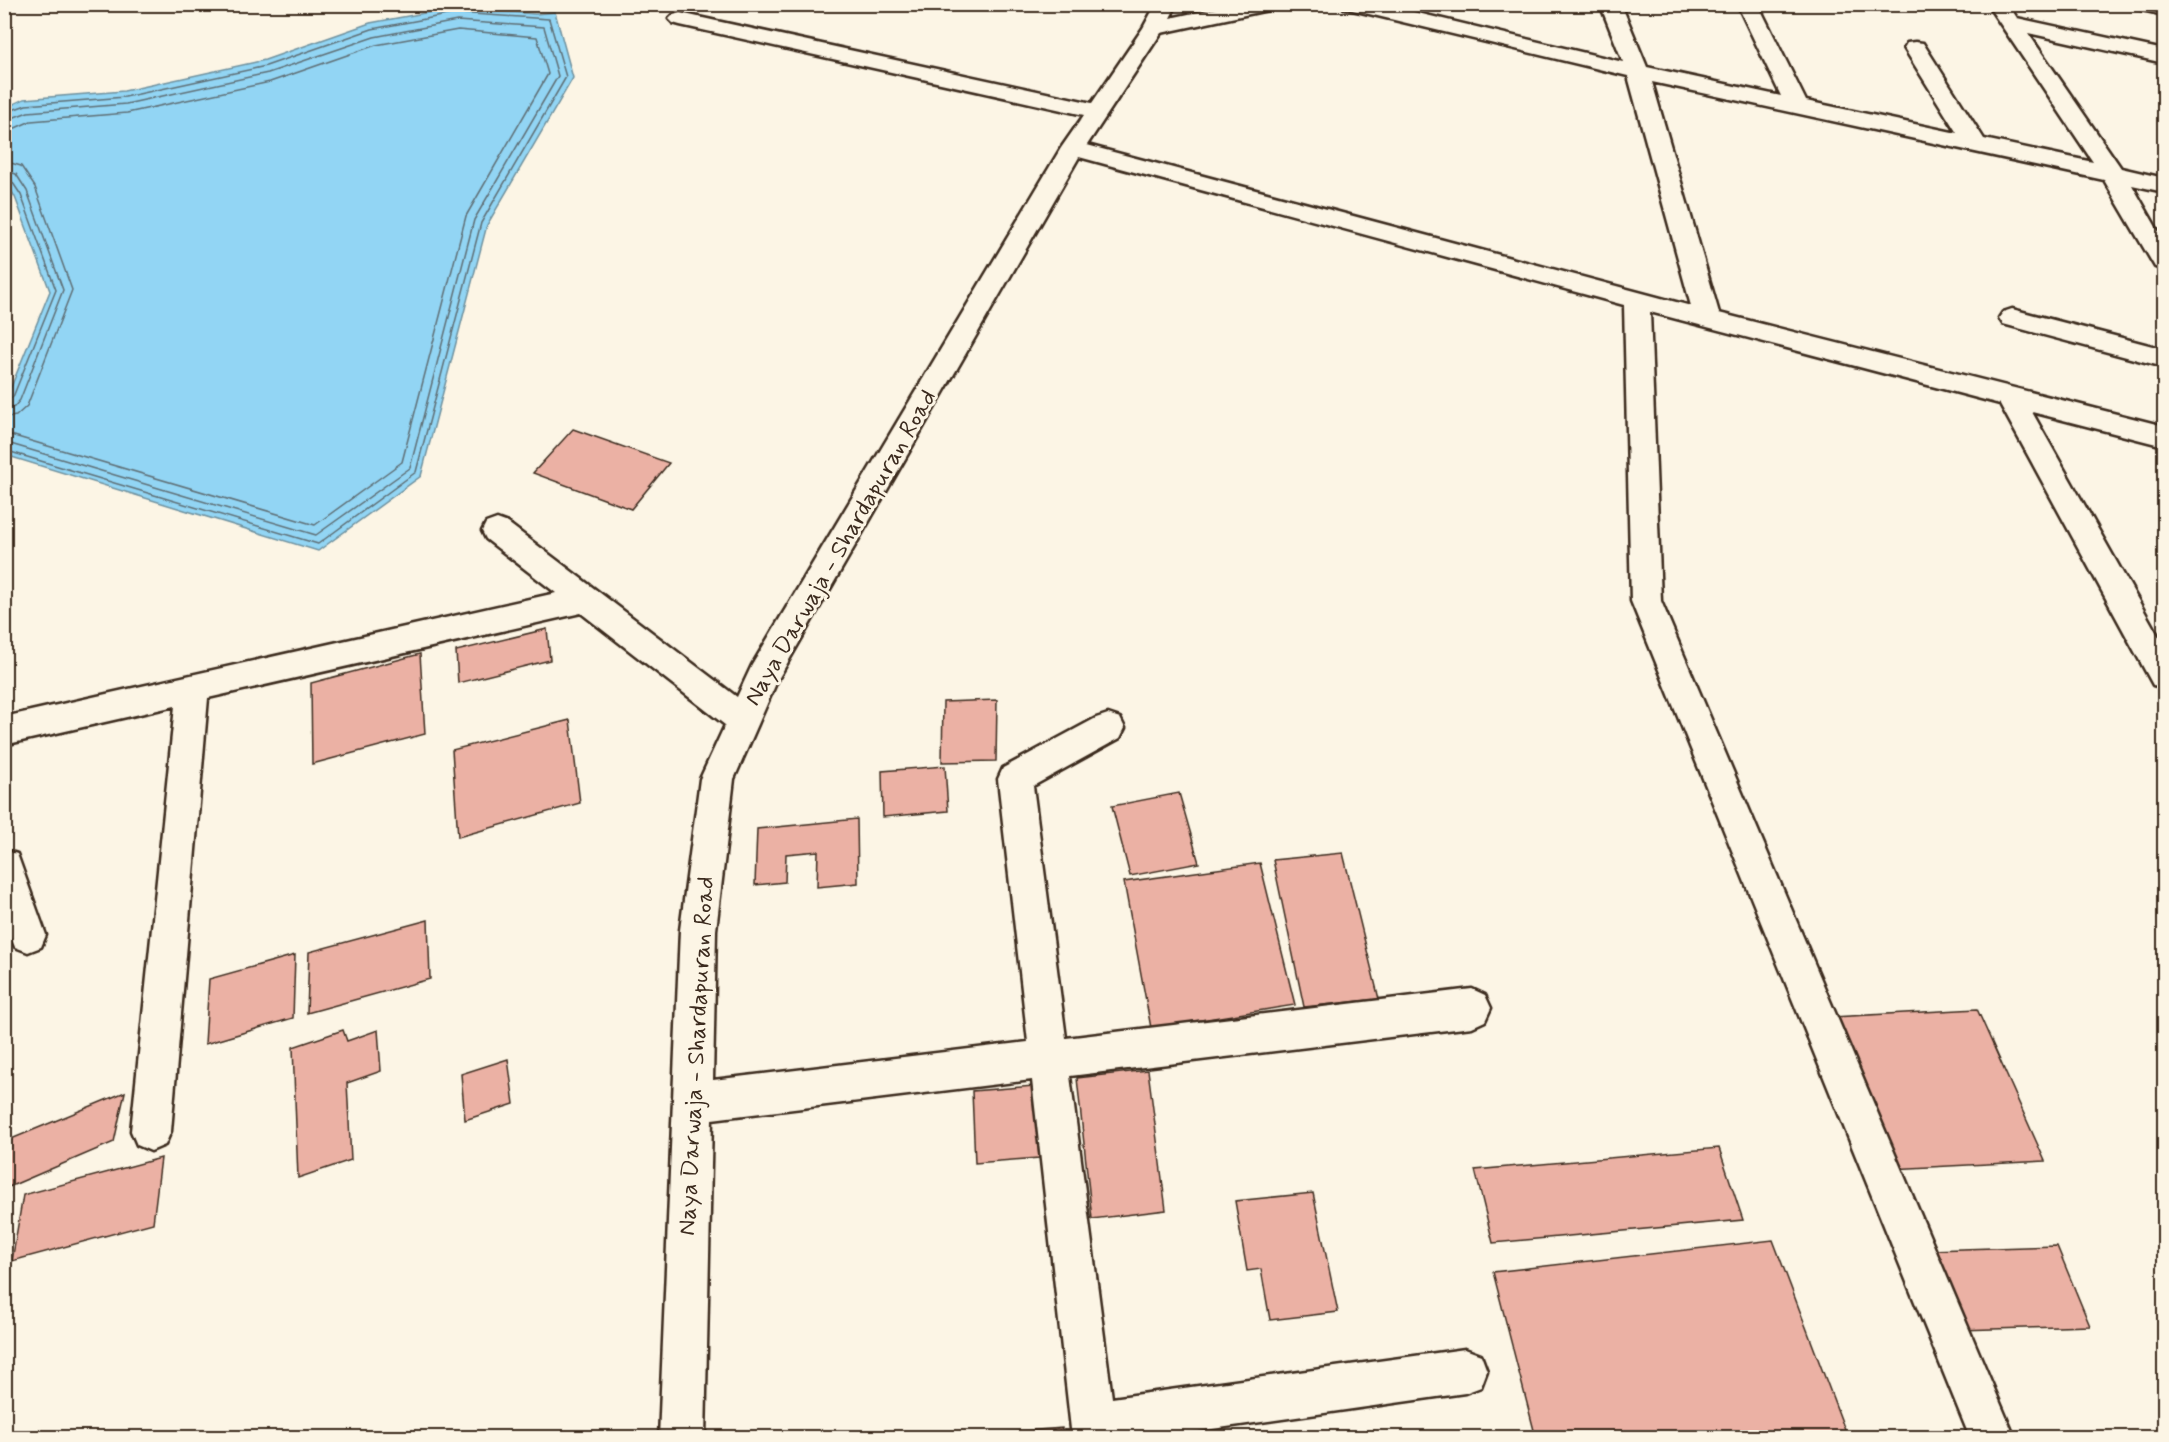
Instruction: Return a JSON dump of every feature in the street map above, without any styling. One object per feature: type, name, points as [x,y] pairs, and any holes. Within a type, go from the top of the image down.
[{"type":"street","points":[[1161,16],[1268,4]]},
{"type":"street","points":[[1351,4],[1638,72],[2164,185]]},
{"type":"street","points":[[1610,4],[1638,72],[1708,320]]},
{"type":"street","points":[[1747,4],[1797,106]]},
{"type":"street","points":[[2140,4],[2164,9]]},
{"type":"street","points":[[2003,14],[2164,56]]},
{"type":"street","points":[[2003,14],[2114,174],[2162,253]]},
{"type":"street","points":[[669,15],[1098,111]]},
{"type":"street","name":"Naya Darwaja - Shardapuran Road","points":[[682,1437],[698,930],[717,779],[763,675],[1073,148],[1161,16]]},
{"type":"street","points":[[1915,48],[1976,145]]},
{"type":"street","points":[[1073,148],[1708,320],[2164,436]]},
{"type":"street","points":[[1638,300],[1646,601],[1993,1437]]},
{"type":"street","points":[[2012,318],[2164,358]]},
{"type":"street","points":[[2010,397],[2164,675]]},
{"type":"street","points":[[497,531],[743,720]]},
{"type":"street","points":[[4,731],[586,599]]},
{"type":"street","points":[[151,1131],[193,688]]},
{"type":"street","points":[[1108,728],[1015,779],[1094,1430],[1466,1371]]},
{"type":"street","points":[[4,866],[28,935]]},
{"type":"street","points":[[693,1102],[1472,1008]]},
{"type":"water","points":[[457,7],[535,14],[555,12],[573,78],[487,225],[421,476],[318,551],[5,455],[5,402],[50,291],[15,197],[5,180],[5,108],[24,99],[124,91],[265,60],[370,23]]},
{"type":"building","points":[[573,429],[669,463],[631,509],[533,473]]},
{"type":"building","points":[[547,629],[550,660],[458,683],[456,651]]},
{"type":"building","points":[[420,654],[425,734],[312,764],[311,683]]},
{"type":"building","points":[[997,700],[996,761],[942,762],[943,702]]},
{"type":"building","points":[[570,720],[580,803],[458,837],[452,750]]},
{"type":"building","points":[[945,766],[948,811],[883,817],[882,771]]},
{"type":"building","points":[[1179,793],[1199,863],[1130,876],[1112,806]]},
{"type":"building","points":[[857,819],[858,883],[817,887],[818,851],[786,854],[785,882],[755,885],[757,829]]},
{"type":"building","points":[[1343,853],[1379,999],[1304,1007],[1273,860]]},
{"type":"building","points":[[1260,863],[1295,1005],[1151,1028],[1124,882]]},
{"type":"building","points":[[428,920],[430,979],[307,1013],[309,952]]},
{"type":"building","points":[[295,955],[293,1018],[205,1044],[209,979]]},
{"type":"building","points":[[1977,1009],[2045,1161],[1891,1169],[1833,1017]]},
{"type":"building","points":[[343,1030],[347,1041],[378,1030],[381,1071],[347,1083],[351,1160],[298,1178],[293,1047]]},
{"type":"building","points":[[508,1059],[514,1104],[465,1120],[461,1074]]},
{"type":"building","points":[[1148,1070],[1166,1210],[1092,1219],[1077,1078]]},
{"type":"building","points":[[1034,1086],[1039,1158],[975,1163],[972,1091]]},
{"type":"building","points":[[125,1092],[114,1142],[4,1189],[4,1142]]},
{"type":"building","points":[[1719,1148],[1743,1220],[1493,1243],[1475,1170]]},
{"type":"building","points":[[161,1158],[153,1223],[12,1261],[23,1195]]},
{"type":"building","points":[[1313,1193],[1338,1312],[1270,1320],[1261,1269],[1247,1271],[1235,1201]]},
{"type":"building","points":[[1773,1240],[1848,1438],[1536,1438],[1493,1272]]},
{"type":"building","points":[[2057,1246],[2090,1326],[1960,1330],[1931,1250]]},
{"type":"building","points":[[1062,1428],[1063,1438],[934,1438]]}]
